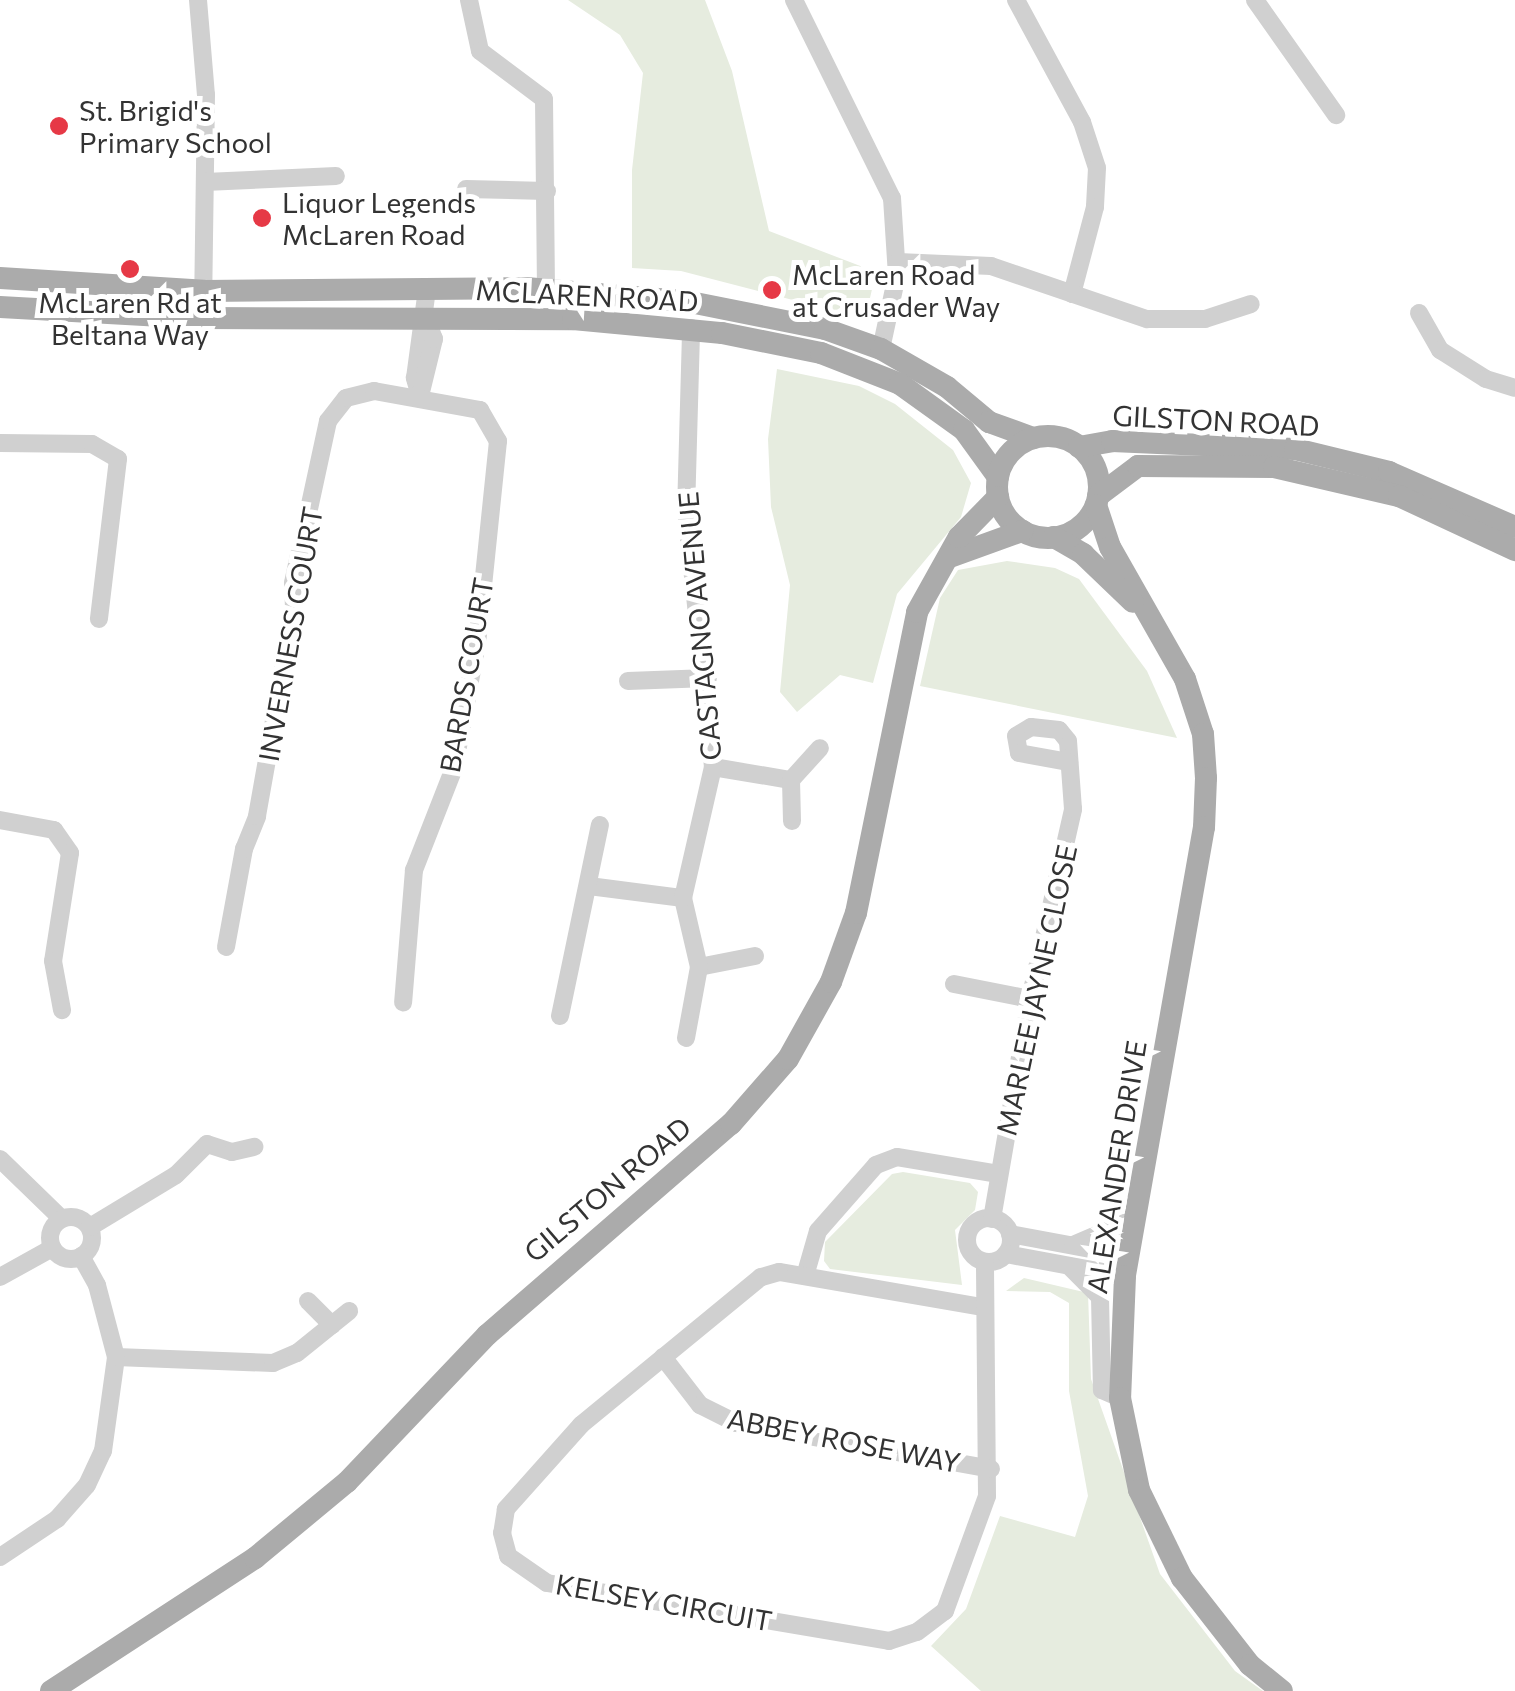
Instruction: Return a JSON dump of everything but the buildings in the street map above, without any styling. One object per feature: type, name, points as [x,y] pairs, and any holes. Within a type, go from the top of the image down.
[{"type":"main road","name":"MCLAREN ROAD","points":[[0,278],[204,291],[546,289],[734,310],[826,329],[881,349],[947,388],[989,422],[1033,438]]},
{"type":"main road","name":"MCLAREN ROAD","points":[[0,307],[203,318],[426,318],[691,328],[812,350],[900,384],[964,430],[998,487]]},
{"type":"main road","points":[[945,560],[1022,530],[1054,537],[1079,527],[1097,500],[1095,468],[1079,447],[1056,437],[1033,438],[1010,453],[998,487],[1022,530]]},
{"type":"main road","name":"GILSTON ROAD","points":[[1079,447],[1112,441],[1295,449],[1389,472],[1515,527]]},
{"type":"main road","name":"GILSTON ROAD","points":[[1097,500],[1138,466],[1274,467],[1399,496],[1515,550]]},
{"type":"main road","name":"GILSTON ROAD","points":[[51,1691],[255,1558],[348,1482],[486,1334],[731,1124],[788,1059],[825,995],[856,913],[910,636],[926,589],[998,487]]},
{"type":"main road","name":"ALEXANDER DRIVE","points":[[1097,500],[1110,547],[1196,708],[1206,778],[1204,827],[1127,1266],[1120,1398],[1140,1490],[1182,1578],[1250,1665],[1282,1691]]},
{"type":"main road","name":"ALEXANDER DRIVE","points":[[1054,537],[1084,554],[1150,618]]},
{"type":"street","points":[[198,0],[205,182],[203,318]]},
{"type":"street","points":[[469,0],[480,51],[544,99],[546,289]]},
{"type":"street","points":[[794,0],[882,169],[897,227],[898,262],[881,349]]},
{"type":"street","points":[[1016,0],[1082,122],[1097,168],[1095,207],[1072,294]]},
{"type":"street","points":[[1255,0],[1336,115]]},
{"type":"street","points":[[205,182],[336,176]]},
{"type":"street","points":[[466,189],[547,190]]},
{"type":"street","points":[[898,262],[991,266],[1104,308],[1176,321],[1251,304]]},
{"type":"street","points":[[420,396],[434,339],[426,318],[427,289]]},
{"type":"street","points":[[1419,313],[1440,350],[1486,379],[1515,388]]},
{"type":"street","name":"CASTAGNO AVENUE","points":[[686,1038],[699,967],[683,898],[713,767],[708,678],[686,512],[691,328]]},
{"type":"street","name":"INVERNESS COURT","points":[[226,947],[244,848],[257,816],[294,609],[293,582],[328,421],[356,394],[420,396]]},
{"type":"street","name":"BARDS COURT","points":[[402,1002],[414,870],[454,768],[477,643],[498,441],[480,410],[420,396]]},
{"type":"street","points":[[0,442],[92,444],[118,459],[99,620]]},
{"type":"street","points":[[628,681],[708,678]]},
{"type":"street","points":[[792,821],[791,780],[820,748]]},
{"type":"street","name":"MARLEE JAYNE CLOSE","points":[[992,1219],[1030,999],[1074,810],[1069,762]]},
{"type":"street","points":[[713,767],[791,780]]},
{"type":"street","points":[[0,820],[54,830],[70,852],[53,962],[62,1010]]},
{"type":"street","points":[[560,1016],[600,825]]},
{"type":"street","points":[[589,886],[683,898]]},
{"type":"street","points":[[699,967],[755,956]]},
{"type":"street","points":[[954,984],[1030,999]]},
{"type":"street","points":[[90,1227],[176,1175],[206,1144],[232,1152],[254,1147]]},
{"type":"street","points":[[805,1276],[818,1230],[876,1164],[897,1157],[999,1174]]},
{"type":"street","points":[[0,1159],[62,1218],[80,1218],[90,1227],[92,1240],[82,1256]]},
{"type":"street","points":[[62,1218],[50,1231],[52,1248],[62,1257],[82,1256]]},
{"type":"street","points":[[1072,1246],[1136,1218]]},
{"type":"street","points":[[992,1219],[1010,1234],[1072,1246],[1127,1266],[1069,1266],[1006,1254],[985,1262],[971,1253],[968,1238],[975,1224],[992,1219]]},
{"type":"street","points":[[1006,1254],[1010,1234]]},
{"type":"street","points":[[0,1277],[52,1248]]},
{"type":"street","points":[[1,1553],[57,1519],[87,1485],[103,1451],[116,1357],[97,1284],[82,1256]]},
{"type":"street","name":"KELSEY CIRCUIT","points":[[982,1307],[779,1272],[761,1278],[581,1424],[506,1509],[502,1533],[520,1568],[546,1583],[889,1640],[918,1632],[945,1611],[991,1469],[982,1307],[985,1262]]},
{"type":"street","points":[[1069,1266],[1100,1298],[1102,1390],[1120,1398]]},
{"type":"street","points":[[308,1300],[332,1324]]},
{"type":"street","points":[[116,1357],[273,1363],[297,1354],[348,1311]]},
{"type":"street","name":"ABBEY ROSE WAY","points":[[663,1357],[700,1404],[736,1423],[991,1469]]},
{"type":"shaded area","points":[[568,0],[705,0],[732,71],[769,231],[876,272],[870,298],[856,310],[839,312],[681,271],[632,268],[632,170],[643,73],[620,35]]},
{"type":"shaded area","points":[[777,369],[859,386],[895,404],[953,450],[971,483],[961,517],[897,594],[873,683],[840,675],[797,712],[780,692],[790,585],[771,507],[768,439]]},
{"type":"shaded area","points":[[1007,561],[1055,568],[1079,579],[1147,671],[1177,738],[920,686],[940,598],[958,570]]},
{"type":"shaded area","points":[[903,1172],[970,1183],[978,1192],[975,1210],[955,1230],[962,1285],[830,1269],[824,1261],[825,1242],[892,1174]]},
{"type":"shaded area","points":[[1024,1278],[1088,1293],[1091,1379],[1160,1574],[1235,1671],[1263,1691],[981,1691],[931,1646],[966,1609],[1000,1516],[1075,1537],[1088,1496],[1069,1391],[1069,1303],[1050,1292],[1006,1291]]},
{"type":"place","name":"St. Brigid's Primary School","points":[[59,126]]},
{"type":"place","name":"Liquor Legends McLaren Road","points":[[262,218]]},
{"type":"place","name":"McLaren Rd at Beltana Way","points":[[130,269]]},
{"type":"place","name":"McLaren Road at Crusader Way","points":[[772,290]]}]
